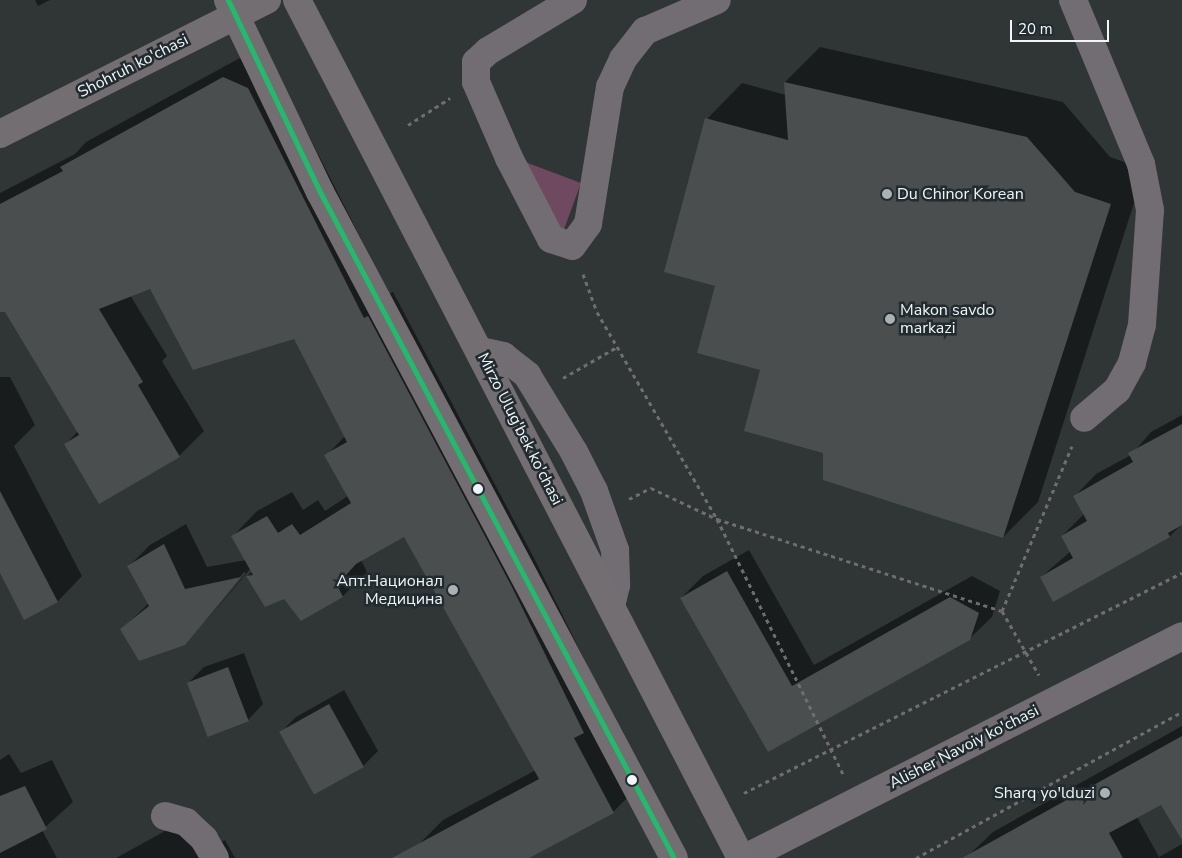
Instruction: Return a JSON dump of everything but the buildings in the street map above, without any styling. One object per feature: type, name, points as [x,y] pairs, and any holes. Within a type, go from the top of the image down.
[{"type":"main road","name":"Shohruh ko'chasi","points":[[0,134],[231,8],[267,0]]},
{"type":"main road","name":"Mirzo Ulug'bek ko'chasi","points":[[297,0],[741,858]]},
{"type":"main road","points":[[231,8],[320,192],[674,858]]},
{"type":"street","points":[[573,0],[488,51],[476,62],[476,82],[509,158],[551,239],[572,246],[588,224],[610,87],[623,60],[645,31],[717,0]]},
{"type":"street","points":[[1073,0],[1141,164],[1150,210],[1142,325],[1132,363],[1116,390],[1084,418]]},
{"type":"street","points":[[480,351],[503,356],[527,375],[574,452],[594,491],[615,550],[616,585],[611,606]]},
{"type":"street","name":"Alisher Navoiy ko'chasi","points":[[746,858],[1182,636]]},
{"type":"street","points":[[165,816],[186,822],[204,838],[214,858]]},
{"type":"path","points":[[408,125],[476,82]]},
{"type":"path","points":[[572,246],[597,312],[717,519],[857,801]]},
{"type":"path","points":[[564,378],[617,347]]},
{"type":"path","points":[[1002,611],[1084,418]]},
{"type":"path","points":[[626,501],[651,488],[717,519],[1002,611],[1055,701]]},
{"type":"path","points":[[744,793],[1182,572]]},
{"type":"path","points":[[916,858],[1182,712]]},
{"type":"shaded area","points":[[520,160],[581,183],[563,232]]},
{"type":"transit line","points":[[228,0],[320,192],[674,858]]},
{"type":"place","name":"Du Chinor Korean","points":[[887,194]]},
{"type":"place","name":"Makon savdo markazi","points":[[890,319]]},
{"type":"place","name":"Апт.Национал Медицина","points":[[453,590]]},
{"type":"place","name":"Sharq yo'lduzi","points":[[1105,793]]}]
